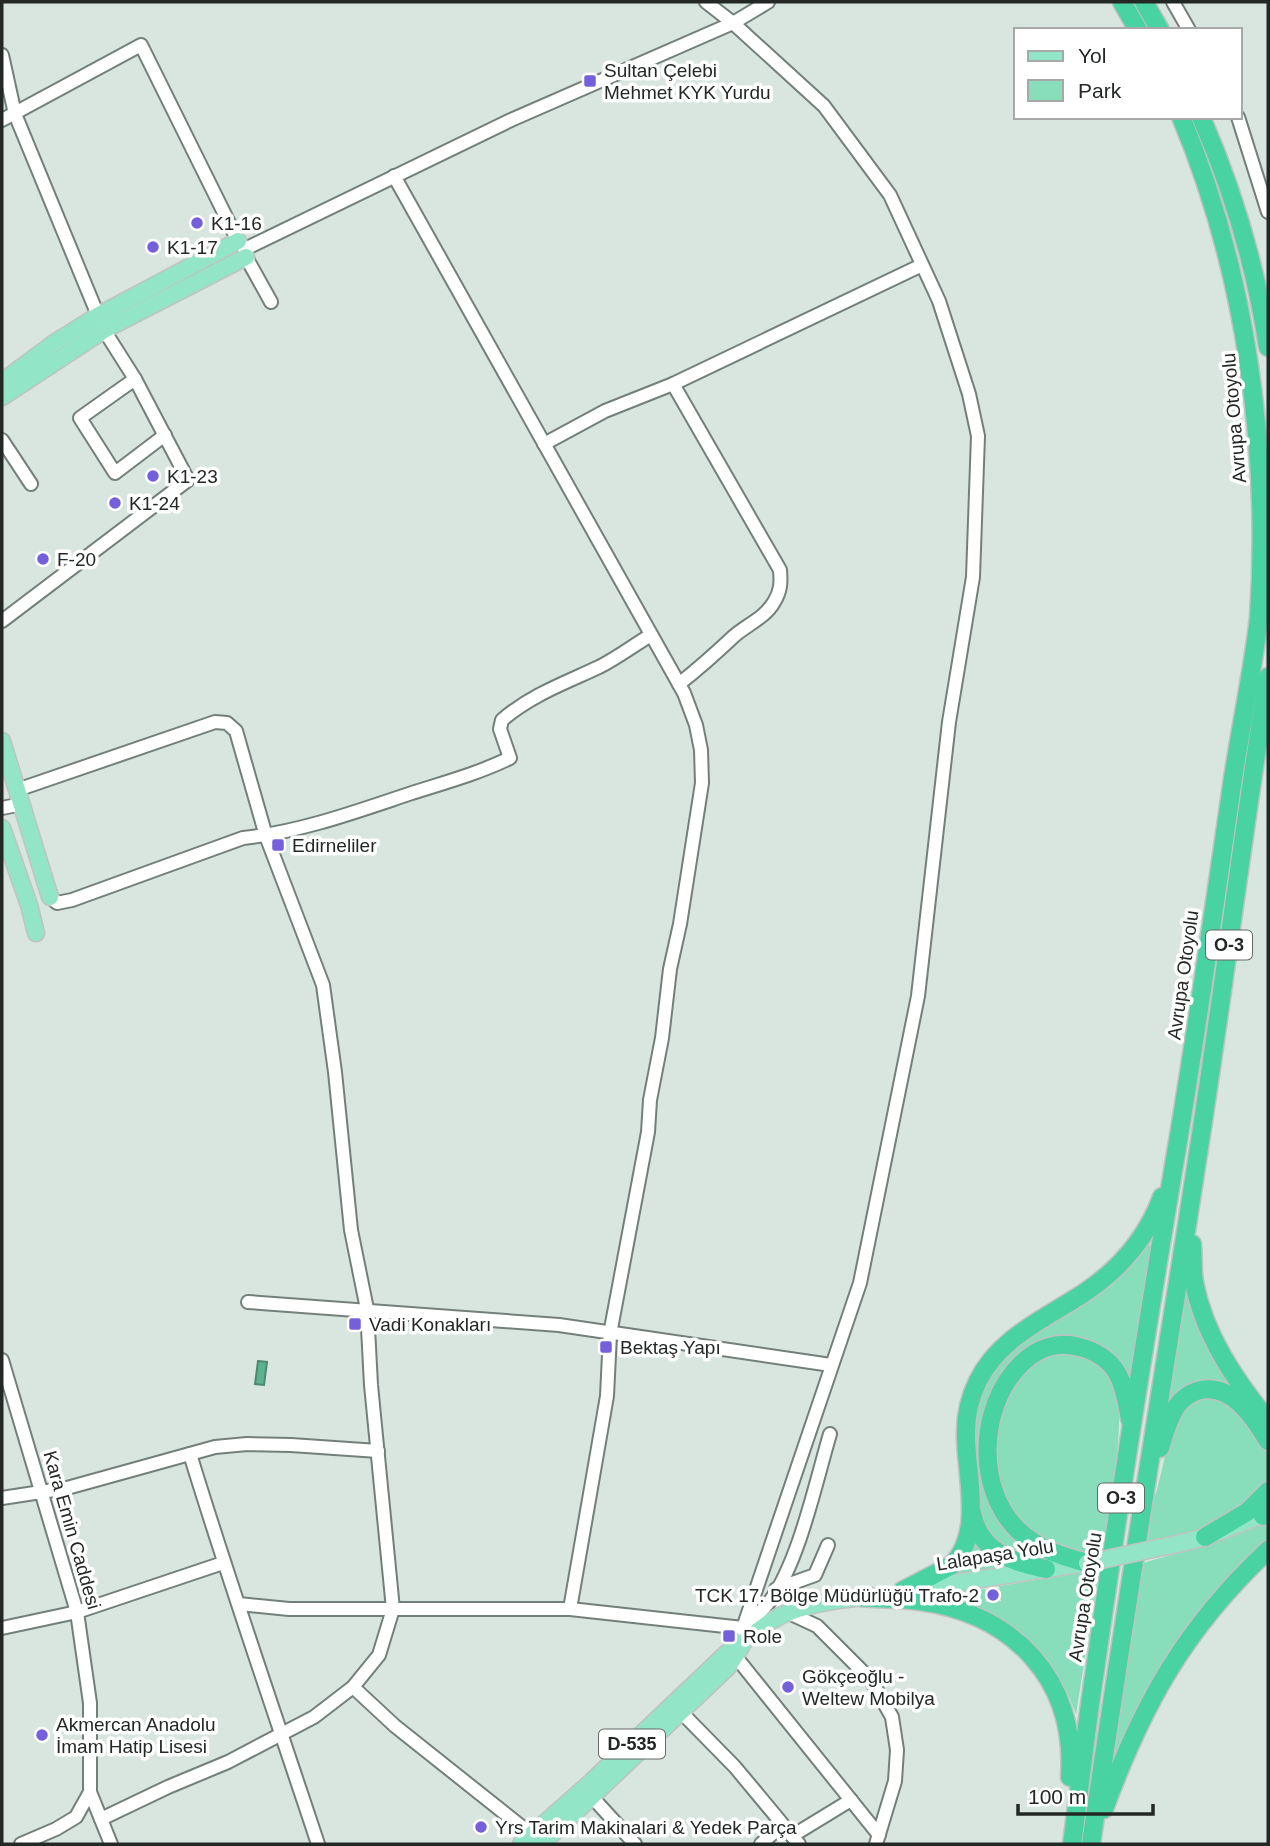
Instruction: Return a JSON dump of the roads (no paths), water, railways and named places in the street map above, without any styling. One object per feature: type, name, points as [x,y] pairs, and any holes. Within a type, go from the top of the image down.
[{"type":"highway","points":[[1122,2],[1137,28]]},
{"type":"highway","points":[[1144,2],[1159,28]]},
{"type":"highway","name":"Avrupa Otoyolu","points":[[1073,1839],[1094,1671],[1258,618],[1262,509],[1255,391],[1238,295],[1219,218],[1182,119]]},
{"type":"highway","points":[[1202,119],[1229,186],[1255,282],[1268,347]]},
{"type":"highway","name":"O-3","points":[[1092,1839],[1268,677]]},
{"type":"highway","points":[[902,1591],[943,1572],[957,1560],[968,1535],[970,1506],[967,1416],[979,1378],[991,1360],[1016,1336],[1087,1291],[1117,1267],[1148,1229],[1175,1164]]},
{"type":"highway","points":[[1189,1212],[1194,1283],[1205,1319],[1223,1358],[1268,1421]]},
{"type":"highway","points":[[1087,1563],[1041,1548],[1018,1530],[1009,1519],[996,1493],[988,1459],[990,1418],[1003,1387],[1028,1357],[1036,1351],[1053,1346],[1075,1346],[1100,1356],[1117,1373],[1132,1430]]},
{"type":"highway","points":[[1145,1483],[1176,1406],[1182,1399],[1197,1391],[1220,1391],[1234,1398],[1268,1441]]},
{"type":"highway","points":[[1205,1537],[1247,1512],[1268,1491]]},
{"type":"highway","points":[[970,1506],[973,1522],[990,1548],[1004,1557],[1046,1569]]},
{"type":"highway","points":[[1092,1839],[1142,1717],[1174,1658],[1217,1604],[1268,1550]]},
{"type":"highway","points":[[860,1597],[918,1600],[952,1608],[999,1629],[1030,1651],[1057,1694],[1069,1731],[1073,1839]]},
{"type":"main road","points":[[2,382],[54,343],[102,323],[243,249]]},
{"type":"main road","points":[[2,397],[102,323]]},
{"type":"main road","points":[[2,741],[50,897]]},
{"type":"main road","points":[[2,828],[36,933]]},
{"type":"main road","name":"D-535","points":[[1205,1537],[1266,1513]]},
{"type":"main road","name":"Lalapaşa Yolu","points":[[860,1597],[1087,1563],[1205,1537]]},
{"type":"main road","name":"D-535","points":[[532,1841],[718,1660],[764,1627],[789,1613],[806,1607],[860,1597]]},
{"type":"main road","name":"D-535","points":[[532,1841],[593,1798],[681,1712],[742,1643]]},
{"type":"street","points":[[706,2],[824,106],[890,195],[939,301],[969,394],[978,436],[973,578],[949,722],[918,996],[860,1283],[742,1643]]},
{"type":"street","points":[[243,249],[511,120],[733,23],[768,2]]},
{"type":"street","points":[[1173,2],[1188,28]]},
{"type":"street","points":[[2,120],[141,45],[271,302]]},
{"type":"street","points":[[2,55],[15,114],[102,323],[188,480],[2,621]]},
{"type":"street","points":[[1239,119],[1268,212]]},
{"type":"street","points":[[394,176],[679,684],[696,725],[701,750],[702,783],[680,925],[670,969],[662,1038],[650,1100],[648,1132],[610,1334],[607,1396],[570,1609]]},
{"type":"street","points":[[544,444],[605,411],[673,384],[922,265]]},
{"type":"street","points":[[135,379],[80,418],[115,473],[165,435]]},
{"type":"street","points":[[673,384],[779,570],[781,586],[774,603],[757,620],[734,636],[712,659],[679,684]]},
{"type":"street","points":[[2,440],[6,455],[31,484]]},
{"type":"street","points":[[50,897],[57,903],[72,900],[243,838],[266,836],[352,813],[478,773],[510,758],[500,729],[502,720],[518,706],[601,666],[651,635]]},
{"type":"street","points":[[2,808],[20,797],[215,722],[227,723],[236,731],[266,836],[323,985],[351,1230],[367,1309],[370,1385],[393,1609],[379,1656],[353,1687],[314,1717],[282,1735],[101,1819]]},
{"type":"street","points":[[248,1301],[559,1325],[831,1365]]},
{"type":"street","name":"Kara Emin Caddesi","points":[[2,1360],[78,1612],[89,1703],[90,1792]]},
{"type":"street","points":[[742,1643],[771,1600],[803,1528],[830,1434]]},
{"type":"street","points":[[2,1499],[41,1494],[215,1447],[247,1444],[291,1445],[378,1451]]},
{"type":"street","points":[[190,1454],[223,1563],[318,1844]]},
{"type":"street","points":[[776,1589],[815,1575],[828,1545]]},
{"type":"street","points":[[2,1628],[78,1612],[223,1563]]},
{"type":"street","points":[[239,1604],[289,1609],[570,1609],[742,1643],[878,1839]]},
{"type":"street","points":[[789,1613],[817,1626],[871,1680],[892,1717],[897,1750],[895,1781],[878,1839]]},
{"type":"street","points":[[353,1687],[395,1726],[532,1841]]},
{"type":"street","points":[[681,1712],[735,1767],[796,1840],[851,1800]]},
{"type":"street","points":[[90,1792],[111,1844]]},
{"type":"street","points":[[21,1844],[76,1817],[90,1792]]},
{"type":"street","points":[[593,1798],[635,1844]]},
{"type":"street","points":[[761,1844],[782,1825]]},
{"type":"place","name":"Sultan Çelebi Mehmet KYK Yurdu","points":[[590,81]]},
{"type":"place","name":"K1-16","points":[[197,223]]},
{"type":"place","name":"K1-17","points":[[153,247]]},
{"type":"place","name":"K1-23","points":[[153,476]]},
{"type":"place","name":"K1-24","points":[[115,503]]},
{"type":"place","name":"F-20","points":[[43,559]]},
{"type":"place","name":"Edirneliler","points":[[278,845]]},
{"type":"place","name":"Vadi Konakları","points":[[355,1324]]},
{"type":"place","name":"Bektaş Yapı","points":[[606,1347]]},
{"type":"place","name":"TCK 17. Bölge Müdürlüğü Trafo-2","points":[[993,1595]]},
{"type":"place","name":"Role","points":[[729,1636]]},
{"type":"place","name":"Gökçeoğlu - Weltew Mobilya","points":[[788,1687]]},
{"type":"place","name":"Akmercan Anadolu İmam Hatip Lisesi","points":[[42,1735]]},
{"type":"place","name":"Yrs Tarim Makinalari & Yedek Parça","points":[[481,1827]]}]
